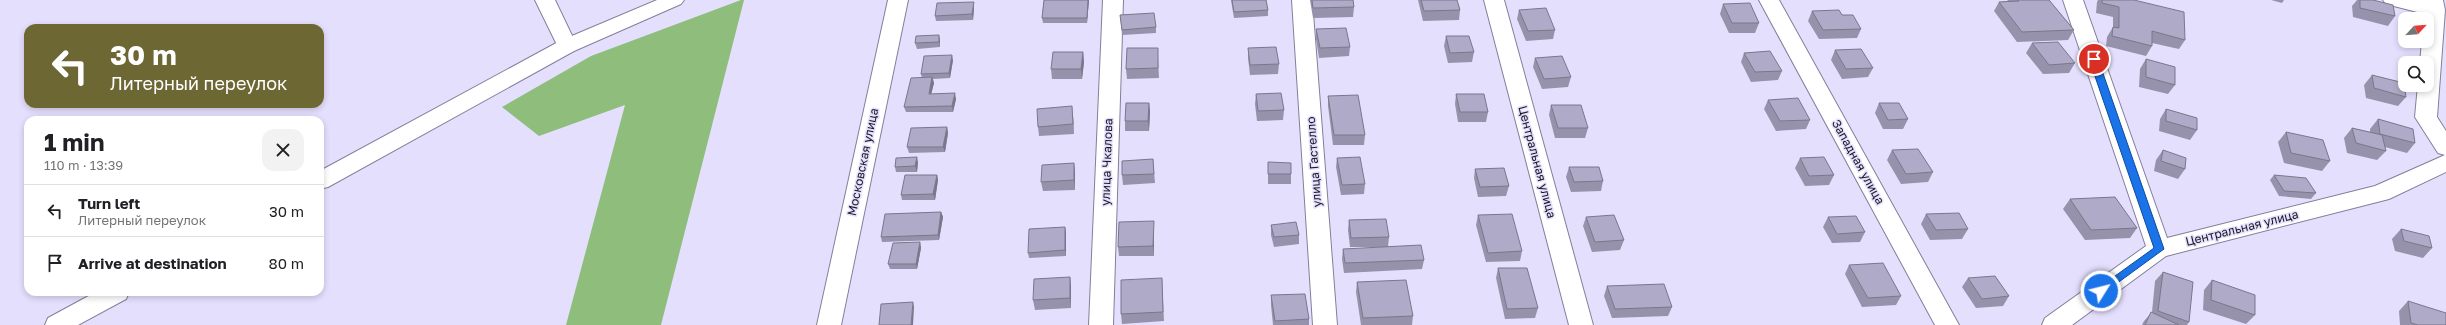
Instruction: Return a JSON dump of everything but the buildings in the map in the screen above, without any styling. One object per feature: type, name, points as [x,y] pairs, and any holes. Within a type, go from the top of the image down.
[{"type":"street","points":[[545,0],[567,46]]},
{"type":"street","points":[[324,179],[567,46],[674,0]]},
{"type":"street","name":"Московская улица","points":[[829,325],[898,0]]},
{"type":"street","name":"улица Чкалова","points":[[1101,325],[1113,0]]},
{"type":"street","name":"улица Гастелло","points":[[1302,0],[1326,325]]},
{"type":"street","name":"Центральная улица","points":[[1494,0],[1581,325]]},
{"type":"street","name":"Западная улица","points":[[1769,0],[1947,325]]},
{"type":"street","points":[[2073,0],[2159,249]]},
{"type":"street","points":[[2393,0],[2434,5],[2426,117],[2446,148]]},
{"type":"street","name":"Центральная улица","points":[[2054,325],[2159,249],[2381,193],[2446,163]]},
{"type":"street","points":[[57,325],[110,296]]},
{"type":"green space","points":[[744,0],[661,325],[566,325],[625,105],[539,136],[502,107],[591,56]]},
{"type":"route","points":[[2094,59],[2159,249],[2101,291]]}]
